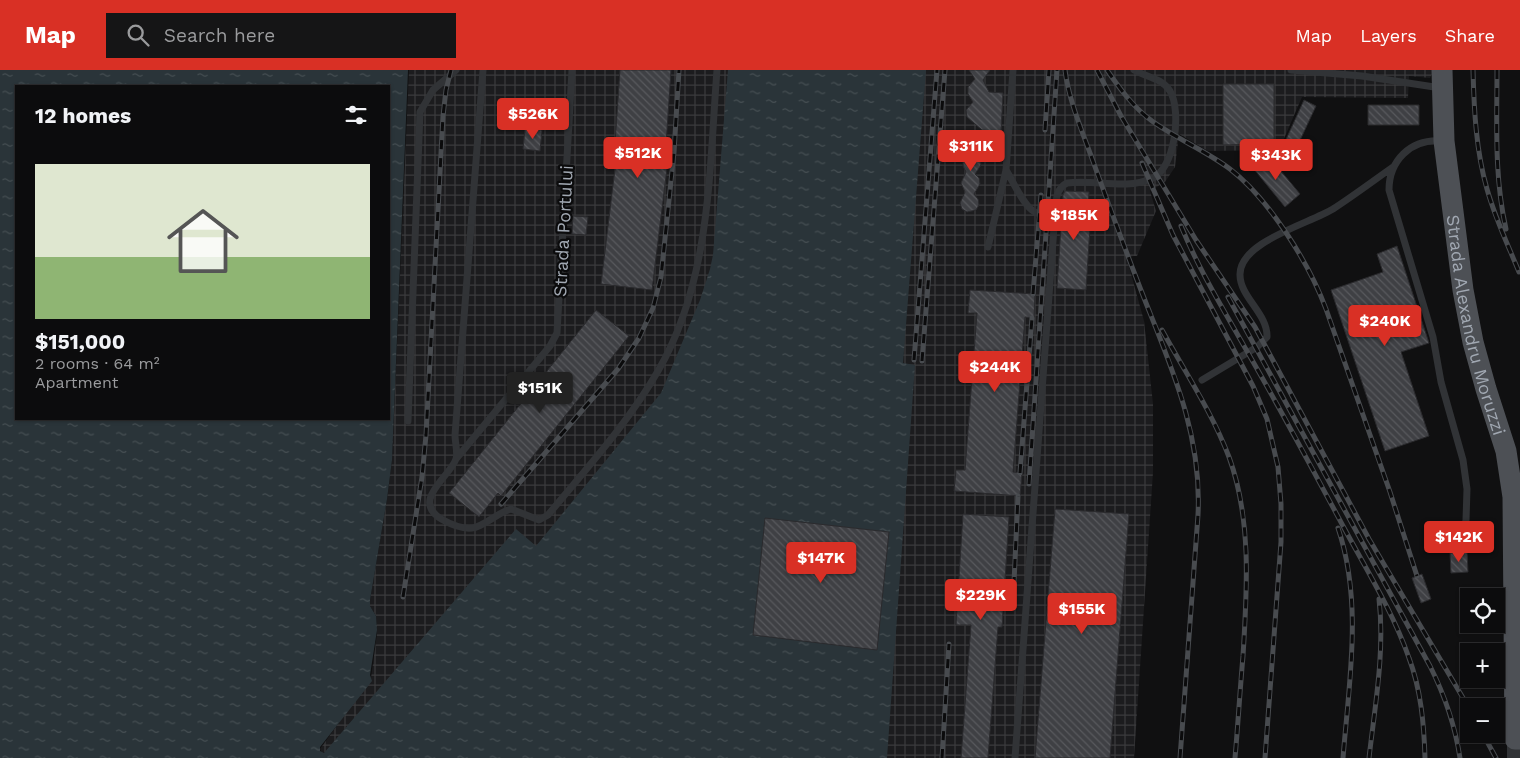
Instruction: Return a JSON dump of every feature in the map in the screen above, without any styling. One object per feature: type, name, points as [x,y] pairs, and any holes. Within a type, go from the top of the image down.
[{"type":"main road","name":"Strada Alexandru Moruzzi","points":[[1442,79],[1444,141],[1463,290],[1486,389],[1504,443],[1514,497],[1517,745]]},
{"type":"lane","points":[[408,421],[420,112],[433,90],[456,70]]},
{"type":"lane","points":[[483,70],[455,435],[456,459],[432,492],[430,500],[431,508],[437,517],[453,526],[474,528],[510,509],[539,520],[548,515],[632,412],[659,370],[680,325],[695,281],[704,234],[717,70]]},
{"type":"lane","name":"Strada Portului","points":[[456,459],[550,346],[557,332],[572,70]]},
{"type":"lane","points":[[988,247],[1006,170],[1013,70]]},
{"type":"lane","points":[[1015,758],[1058,191],[1067,183],[1138,182],[1157,177],[1164,167],[1172,150],[1174,140],[1175,104],[1170,91],[1159,80],[1134,70]]},
{"type":"lane","points":[[1291,70],[1442,79]]},
{"type":"lane","points":[[1444,141],[1434,140],[1417,144],[1400,157],[1389,177],[1389,190],[1433,337],[1442,382],[1466,476],[1467,500],[1462,544]]},
{"type":"lane","points":[[1202,380],[1257,347],[1267,337],[1266,325],[1240,282],[1240,267],[1248,254],[1270,239],[1331,210],[1393,167]]},
{"type":"lane","points":[[1006,170],[1026,203],[1034,212],[1055,214]]},
{"type":"shaded area","points":[[409,70],[1434,70],[1430,78],[1409,76],[1408,98],[1302,97],[1279,150],[1208,151],[1179,134],[1175,167],[1165,182],[1150,191],[1156,211],[1137,256],[1127,259],[1144,321],[1153,404],[1153,472],[1134,758],[354,758],[327,752],[322,753],[320,749],[371,678],[377,634],[376,616],[370,606],[370,600],[392,460]]},
{"type":"water","points":[[0,70],[408,70],[392,460],[370,600],[370,606],[376,616],[377,630],[370,675],[372,681],[320,747],[320,751],[324,753],[516,529],[536,546],[661,393],[700,300],[713,255],[728,70],[926,70],[903,363],[915,365],[887,758],[0,758]]},
{"type":"building","points":[[620,70],[671,70],[665,160],[668,160],[652,290],[601,284],[618,144],[615,143]]},
{"type":"building","points":[[969,70],[990,70],[983,80],[989,92],[1003,93],[1001,132],[982,130],[967,117],[966,110],[973,102],[968,94],[968,87],[975,79]]},
{"type":"building","points":[[1223,84],[1274,84],[1274,144],[1223,145]]},
{"type":"building","points":[[1304,100],[1316,106],[1295,151],[1283,146]]},
{"type":"building","points":[[1368,105],[1419,105],[1419,125],[1368,125]]},
{"type":"building","points":[[525,129],[542,130],[540,151],[523,149]]},
{"type":"building","points":[[979,131],[983,145],[977,154],[981,165],[975,174],[979,178],[980,184],[974,194],[978,199],[979,205],[976,210],[967,212],[962,209],[960,203],[965,192],[961,183],[966,172],[963,160],[968,152],[964,143],[969,135]]},
{"type":"building","points":[[1268,155],[1274,166],[1275,164],[1300,194],[1285,207],[1253,168]]},
{"type":"building","points":[[1065,191],[1089,192],[1088,211],[1091,211],[1086,290],[1057,288],[1063,195]]},
{"type":"building","points":[[573,216],[588,217],[586,235],[572,234]]},
{"type":"building","points":[[1397,246],[1429,343],[1401,352],[1429,436],[1385,451],[1331,290],[1383,272],[1377,254]]},
{"type":"building","points":[[970,290],[1035,294],[1034,318],[1025,317],[1013,472],[1022,473],[1020,496],[954,491],[956,470],[965,470],[977,313],[968,313]]},
{"type":"building","points":[[596,310],[629,336],[501,496],[498,493],[479,517],[449,493]]},
{"type":"building","points":[[1055,509],[1129,514],[1110,758],[1035,758]]},
{"type":"building","points":[[963,514],[1009,517],[1002,627],[998,627],[988,758],[961,758],[971,625],[956,625]]},
{"type":"building","points":[[765,518],[889,532],[877,650],[753,635]]},
{"type":"building","points":[[1467,552],[1468,572],[1451,573],[1450,553]]},
{"type":"building","points":[[1422,574],[1431,599],[1421,603],[1412,578]]},
{"type":"railway","points":[[403,597],[422,477],[426,435],[443,116],[451,70]]},
{"type":"railway","points":[[501,504],[618,369],[639,338],[653,308],[661,277],[674,152],[679,70]]},
{"type":"railway","points":[[914,360],[937,70]]},
{"type":"railway","points":[[922,361],[945,70]]},
{"type":"railway","points":[[1045,130],[1049,70]]},
{"type":"railway","points":[[1029,484],[1057,70]]},
{"type":"railway","points":[[1065,70],[1073,106],[1081,129],[1176,381],[1191,433],[1196,459],[1198,515],[1180,758]]},
{"type":"railway","points":[[1097,70],[1121,116],[1196,240],[1255,327],[1369,539],[1463,698]]},
{"type":"railway","points":[[1107,70],[1128,98],[1145,116],[1221,163],[1245,182],[1273,214],[1298,252],[1319,291],[1326,309],[1390,492],[1417,576]]},
{"type":"railway","points":[[1473,70],[1476,130],[1483,175],[1494,210],[1519,272]]},
{"type":"railway","points":[[1497,70],[1498,170],[1506,229]]},
{"type":"railway","points":[[1142,163],[1173,235],[1253,386],[1267,419],[1278,467],[1281,504],[1281,542],[1265,758]]},
{"type":"railway","points":[[1033,294],[1041,195]]},
{"type":"railway","points":[[1181,226],[1204,275],[1379,591],[1403,641],[1419,695],[1423,720],[1425,758]]},
{"type":"railway","points":[[1228,297],[1430,666],[1449,711],[1460,758]]},
{"type":"railway","points":[[1020,473],[1032,318]]},
{"type":"railway","points":[[1162,330],[1222,440],[1229,457],[1241,505],[1245,530],[1246,606],[1235,758]]},
{"type":"railway","points":[[1013,604],[1018,496]]},
{"type":"railway","points":[[1338,528],[1346,556],[1352,613],[1351,671],[1343,758]]},
{"type":"railway","points":[[1369,758],[1380,659],[1381,619],[1379,599]]},
{"type":"railway","points":[[942,758],[949,644]]},
{"type":"railway","points":[[1488,743],[1496,758]]}]
